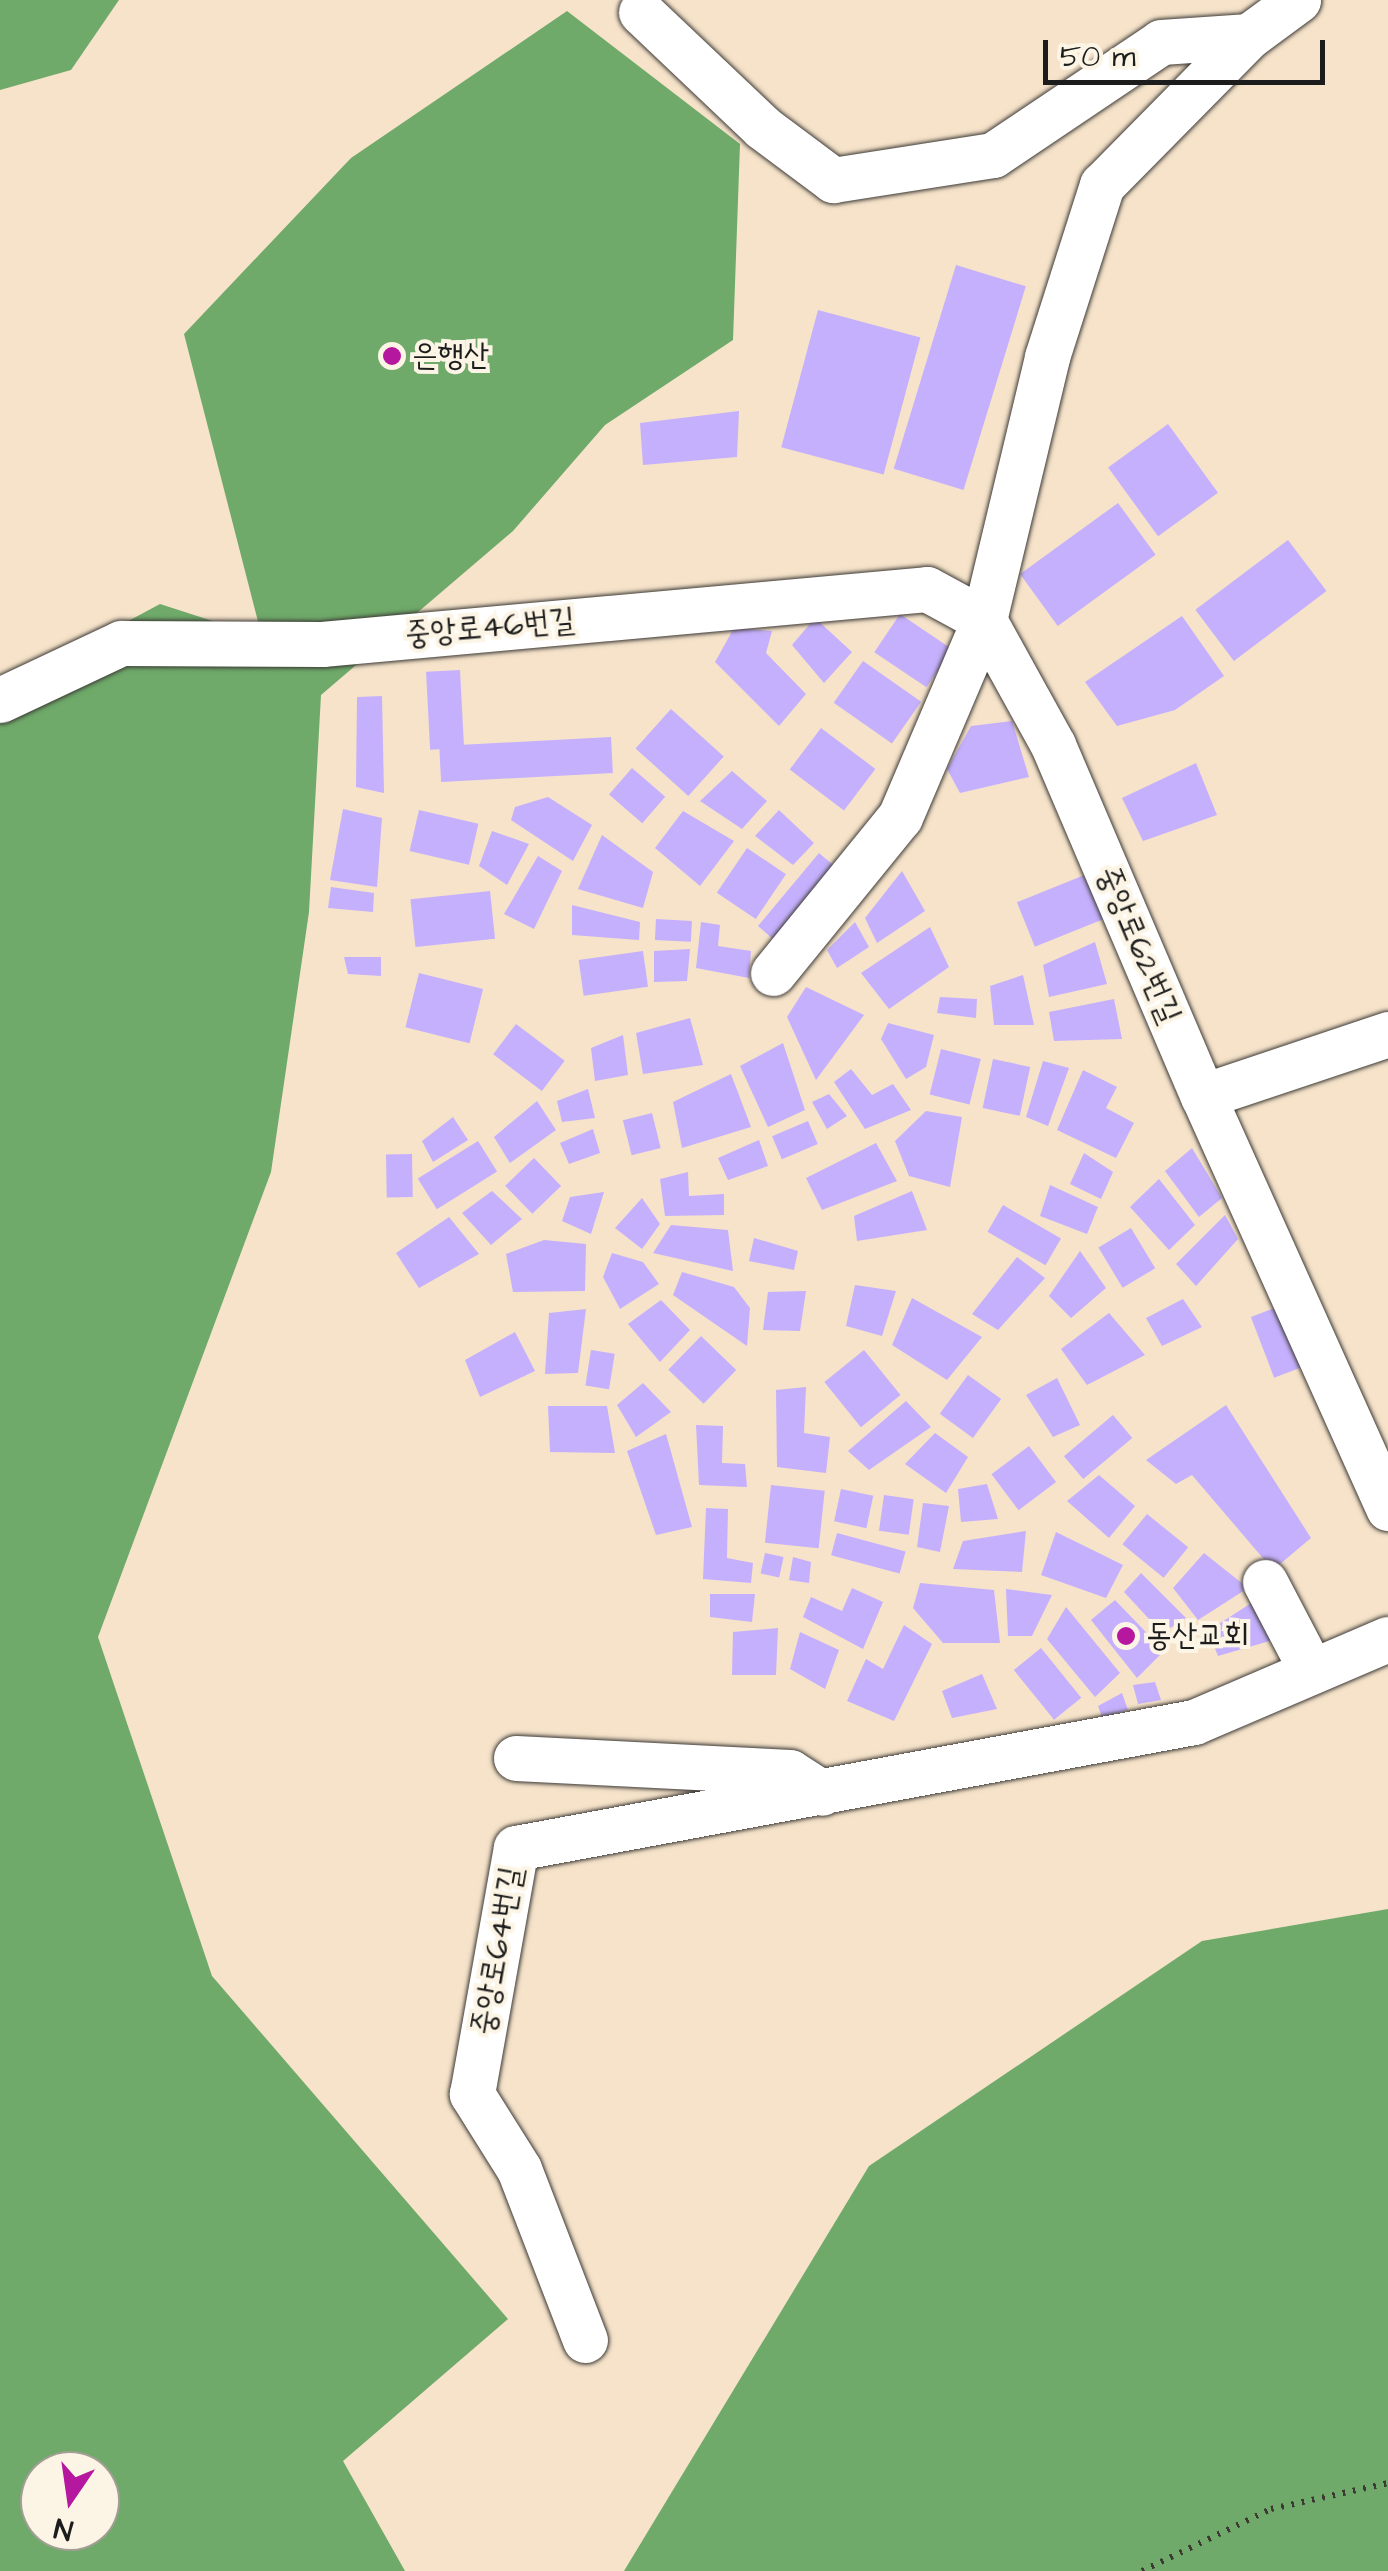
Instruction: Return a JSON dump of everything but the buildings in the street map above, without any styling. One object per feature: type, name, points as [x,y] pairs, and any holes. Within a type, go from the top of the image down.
[{"type":"street","points":[[774,972],[900,816],[984,620],[1047,357],[1102,185],[1248,36],[1298,0]]},
{"type":"street","points":[[641,12],[762,127],[833,180],[993,156],[1161,42],[1248,36]]},
{"type":"street","name":"중앙로46번길","points":[[0,700],[120,643],[322,644],[927,589],[984,620]]},
{"type":"street","name":"중앙로62번길","points":[[984,620],[1052,745],[1203,1096],[1388,1508]]},
{"type":"street","points":[[1203,1096],[1388,1034]]},
{"type":"street","points":[[1264,1582],[1310,1668]]},
{"type":"street","name":"중앙로64번길","points":[[585,2340],[519,2169],[472,2094],[516,1848],[824,1794],[1194,1722],[1310,1668],[1388,1639]]},
{"type":"street","points":[[516,1758],[790,1772],[824,1794]]},
{"type":"path","points":[[1142,2571],[1271,2509],[1388,2483]]},
{"type":"green space","points":[[0,0],[119,0],[71,70],[0,90]]},
{"type":"green space","points":[[567,11],[740,144],[733,340],[605,425],[513,531],[321,695],[309,912],[271,1172],[98,1637],[212,1976],[508,2319],[343,2461],[405,2571],[0,2571],[0,690],[160,604],[262,637],[184,334],[351,158]]},
{"type":"green space","points":[[1388,1909],[1388,2571],[624,2571],[869,2166],[1202,1941]]},
{"type":"place","name":"은행산","points":[[392,356]]},
{"type":"place","name":"동산교회","points":[[1126,1636]]}]
